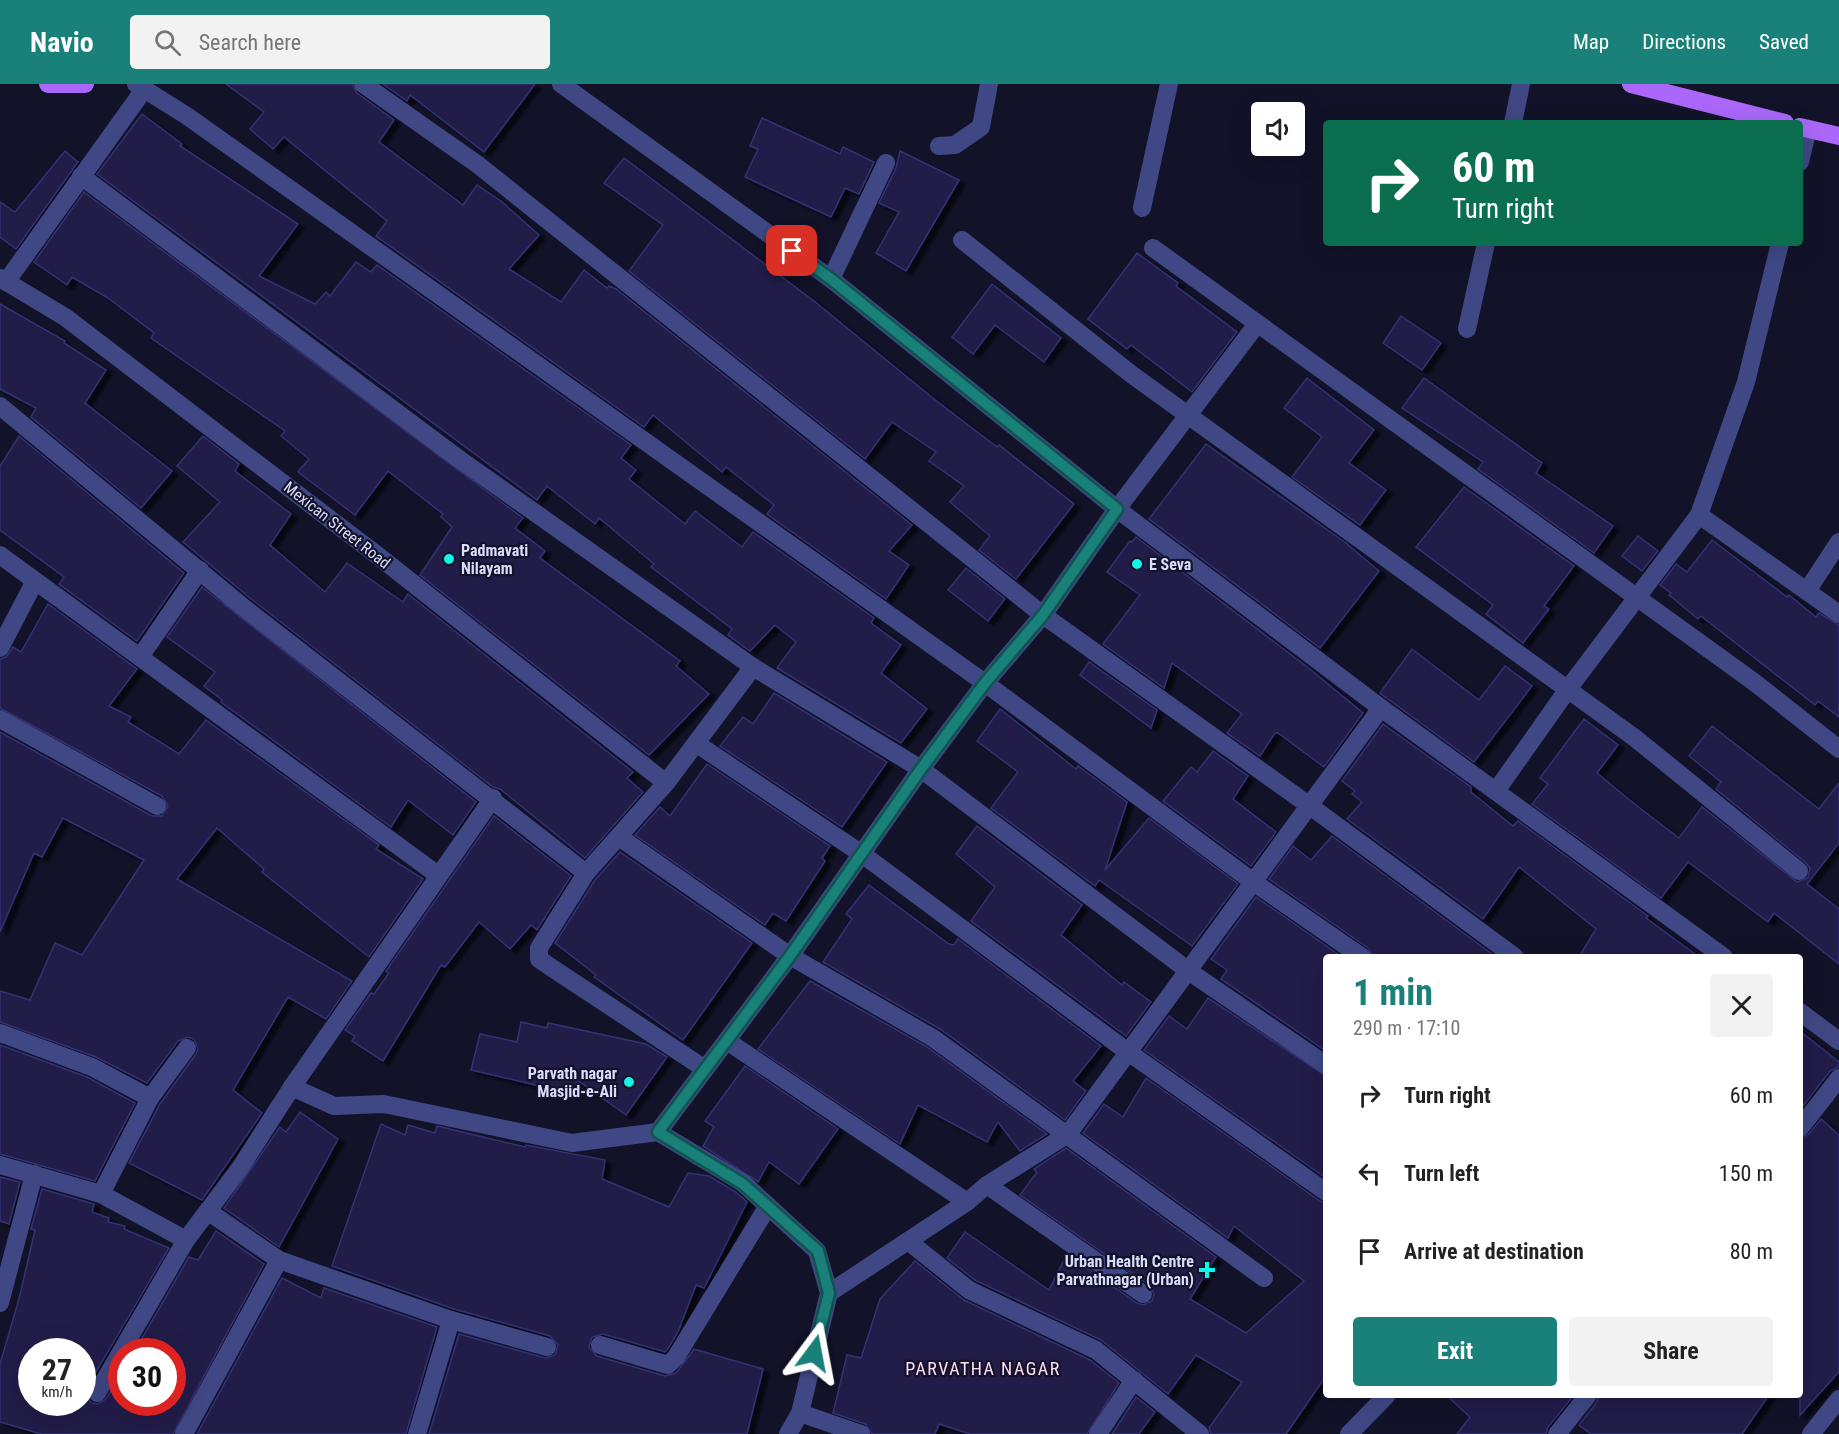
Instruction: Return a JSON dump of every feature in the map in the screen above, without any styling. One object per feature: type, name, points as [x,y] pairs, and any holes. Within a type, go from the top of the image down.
[{"type":"main road","points":[[48,84],[85,84]]},
{"type":"main road","points":[[1631,84],[1773,120]]},
{"type":"main road","points":[[1804,128],[1839,136]]},
{"type":"street","points":[[363,84],[477,164],[1043,615],[1310,806],[1511,954]]},
{"type":"street","points":[[561,84],[831,279],[1117,509],[1381,708],[1720,954]]},
{"type":"street","points":[[939,146],[955,145],[981,127],[989,84]]},
{"type":"street","points":[[1142,208],[1169,84]]},
{"type":"street","points":[[1514,120],[1521,84]]},
{"type":"street","points":[[3,280],[81,176],[140,87],[187,116],[985,683],[1252,881],[1358,954]]},
{"type":"street","points":[[831,279],[886,163]]},
{"type":"street","points":[[81,176],[459,459],[753,667],[921,769],[1190,972],[1323,1063]]},
{"type":"street","points":[[962,240],[1131,374],[1635,738],[1799,871]]},
{"type":"street","points":[[1467,329],[1485,246]]},
{"type":"street","points":[[1496,791],[1568,689],[1699,515],[1746,382],[1779,246]]},
{"type":"street","points":[[1153,248],[1754,682],[1839,749]]},
{"type":"street","name":"Mexican Street Road","points":[[3,280],[65,317],[377,555],[666,783]]},
{"type":"street","points":[[658,1132],[790,956],[921,769],[985,683],[1043,615],[1117,509],[1257,324]]},
{"type":"street","points":[[0,406],[243,607],[586,873]]},
{"type":"street","points":[[1699,515],[1839,614]]},
{"type":"street","points":[[1807,591],[1839,542]]},
{"type":"street","points":[[0,555],[438,876]]},
{"type":"street","points":[[140,657],[200,570]]},
{"type":"street","points":[[0,648],[35,581]]},
{"type":"street","points":[[705,1069],[539,959],[537,955],[542,941],[586,873],[666,783],[753,667]]},
{"type":"street","points":[[829,1293],[967,1202],[987,1185],[1068,1134],[1190,972],[1252,881],[1381,708]]},
{"type":"street","points":[[0,718],[157,806]]},
{"type":"street","points":[[697,744],[862,854],[1128,1052],[1323,1190]]},
{"type":"street","points":[[97,1393],[186,1240],[209,1212],[292,1087],[492,798]]},
{"type":"street","points":[[619,837],[790,956],[933,1038],[1264,1278]]},
{"type":"street","points":[[1803,1014],[1839,1041]]},
{"type":"street","points":[[0,1033],[92,1067],[150,1098]]},
{"type":"street","points":[[727,1041],[967,1202]]},
{"type":"street","points":[[101,1194],[150,1098],[187,1048]]},
{"type":"street","points":[[1803,1124],[1839,1078]]},
{"type":"street","points":[[292,1087],[334,1106],[384,1104],[572,1143],[658,1132],[743,1184],[818,1251],[829,1293],[800,1413],[788,1434]]},
{"type":"street","points":[[0,1165],[101,1194],[186,1240]]},
{"type":"street","points":[[1,1295],[34,1174]]},
{"type":"street","points":[[987,1185],[1143,1294]]},
{"type":"street","points":[[600,1345],[668,1365],[676,1357],[768,1206]]},
{"type":"street","points":[[209,1212],[279,1260],[452,1320],[547,1347]]},
{"type":"street","points":[[908,1241],[969,1290],[1096,1350],[1200,1434]]},
{"type":"street","points":[[184,1434],[279,1260]]},
{"type":"street","points":[[417,1434],[452,1320]]},
{"type":"street","points":[[1098,1434],[1134,1380]]},
{"type":"street","points":[[1349,1434],[1385,1398]]},
{"type":"street","points":[[1557,1434],[1586,1398]]},
{"type":"street","points":[[1811,1434],[1839,1399]]},
{"type":"street","points":[[800,1413],[861,1434]]},
{"type":"building","points":[[226,84],[352,84],[357,93],[394,120],[379,142],[463,205],[477,185],[501,201],[539,235],[509,269],[561,302],[584,270],[607,288],[609,286],[616,289],[912,525],[889,551],[909,565],[886,599],[767,514],[774,505],[726,467],[722,472],[653,415],[644,427],[376,236],[387,221],[284,137],[273,149],[250,129],[264,112]]},
{"type":"building","points":[[383,84],[535,84],[484,152],[410,95],[407,101]]},
{"type":"building","points":[[142,114],[182,144],[180,146],[298,224],[259,276],[315,304],[326,292],[330,296],[356,262],[371,272],[377,265],[631,445],[621,458],[636,470],[629,479],[685,524],[695,511],[742,547],[753,532],[874,618],[871,623],[901,645],[881,673],[927,709],[901,743],[777,668],[796,642],[775,625],[750,651],[728,635],[732,629],[651,567],[654,564],[599,518],[595,524],[547,486],[537,500],[97,174]]},
{"type":"building","points":[[762,118],[840,154],[843,147],[874,162],[859,194],[845,188],[831,217],[745,177],[758,149],[750,146]]},
{"type":"building","points":[[65,151],[78,162],[16,249],[0,237],[0,202],[15,212]]},
{"type":"building","points":[[900,151],[959,180],[906,271],[876,253],[899,212],[879,203],[896,168]]},
{"type":"building","points":[[624,158],[814,301],[934,399],[997,447],[999,445],[1074,504],[1016,579],[979,550],[990,536],[950,502],[964,486],[929,461],[936,452],[892,422],[865,459],[629,271],[663,225],[604,183]]},
{"type":"building","points":[[84,192],[523,518],[515,528],[545,551],[540,558],[680,661],[676,666],[709,694],[649,755],[420,575],[452,527],[441,517],[443,514],[388,471],[355,515],[298,472],[309,459],[281,436],[285,431],[151,338],[154,333],[108,298],[72,277],[67,285],[34,262]]},
{"type":"building","points":[[1137,253],[1178,283],[1176,286],[1237,332],[1192,392],[1131,345],[1127,349],[1088,319]]},
{"type":"building","points":[[992,284],[1061,338],[1044,362],[995,325],[973,354],[952,337]]},
{"type":"building","points":[[0,304],[65,341],[64,343],[106,370],[85,403],[172,471],[141,508],[31,417],[36,408],[0,389]]},
{"type":"building","points":[[1401,316],[1441,343],[1422,370],[1383,343]]},
{"type":"building","points":[[1307,378],[1374,430],[1349,463],[1386,490],[1360,525],[1292,477],[1322,437],[1284,408]]},
{"type":"building","points":[[1424,378],[1542,463],[1536,473],[1613,526],[1594,553],[1478,469],[1483,462],[1402,408]]},
{"type":"building","points":[[19,436],[184,573],[137,641],[59,584],[64,577],[0,530],[0,466]]},
{"type":"building","points":[[203,436],[239,464],[235,471],[291,514],[270,545],[325,592],[347,563],[403,602],[408,594],[633,772],[627,778],[643,792],[585,858],[500,789],[493,787],[250,598],[183,542],[220,502],[177,466]]},
{"type":"building","points":[[1206,444],[1346,543],[1379,571],[1320,648],[1149,519]]},
{"type":"building","points":[[1464,487],[1574,566],[1544,606],[1549,609],[1523,643],[1486,614],[1493,605],[1416,547]]},
{"type":"building","points":[[1638,536],[1658,551],[1642,571],[1622,556]]},
{"type":"building","points":[[1136,537],[1306,666],[1363,713],[1324,767],[1278,733],[1275,733],[1260,756],[1227,733],[1242,714],[1172,663],[1164,688],[1103,644],[1140,595],[1107,572],[1130,541],[1132,542]]},
{"type":"building","points":[[1712,540],[1816,617],[1819,613],[1839,625],[1839,717],[1818,701],[1815,705],[1701,616],[1698,619],[1660,585],[1676,564],[1687,572]]},
{"type":"building","points":[[966,568],[1005,599],[988,621],[948,590]]},
{"type":"building","points":[[202,587],[476,802],[453,835],[408,800],[391,827],[221,702],[222,700],[204,686],[215,672],[167,637]]},
{"type":"building","points":[[48,604],[137,669],[109,706],[131,717],[128,722],[179,754],[206,720],[379,845],[376,849],[423,879],[369,957],[262,872],[264,869],[217,828],[177,879],[352,981],[326,1019],[288,997],[233,1090],[262,1113],[202,1200],[129,1163],[160,1104],[196,1054],[198,1049],[194,1039],[188,1037],[178,1041],[147,1083],[96,1057],[0,1022],[0,991],[30,1000],[55,943],[82,955],[144,860],[63,818],[42,857],[34,853],[0,932],[0,732],[152,816],[162,816],[168,806],[162,796],[0,708],[0,659],[6,657],[13,647],[21,652]]},
{"type":"building","points":[[1412,649],[1479,700],[1505,666],[1532,686],[1474,762],[1380,693]]},
{"type":"building","points":[[1089,662],[1157,710],[1151,728],[1080,675]]},
{"type":"building","points":[[774,693],[887,762],[842,827],[720,746],[743,717],[753,724]]},
{"type":"building","points":[[1000,709],[1076,769],[1078,766],[1127,802],[1105,870],[1149,818],[1238,884],[1192,946],[1099,880],[1095,886],[991,808],[1018,772],[977,741]]},
{"type":"building","points":[[1584,719],[1618,745],[1597,773],[1679,838],[1702,807],[1797,882],[1808,878],[1810,868],[1806,863],[1716,789],[1721,782],[1689,756],[1712,726],[1819,809],[1839,783],[1839,843],[1807,884],[1839,909],[1839,964],[1774,913],[1768,922],[1688,862],[1661,898],[1532,804],[1548,784],[1540,778]]},
{"type":"building","points":[[1383,724],[1471,787],[1471,792],[1513,826],[1518,821],[1648,916],[1646,918],[1695,954],[1581,954],[1596,929],[1519,867],[1483,919],[1347,819],[1362,802],[1352,794],[1355,791],[1342,781]]},
{"type":"building","points":[[1213,751],[1248,776],[1233,799],[1276,832],[1251,866],[1163,801],[1191,767],[1197,772]]},
{"type":"building","points":[[707,764],[830,846],[822,858],[825,861],[786,921],[773,913],[765,925],[635,835],[660,807],[670,816]]},
{"type":"building","points":[[494,816],[571,876],[537,930],[531,925],[510,949],[479,922],[445,967],[441,965],[383,1061],[352,1041],[355,1036],[345,1030],[371,993],[374,994],[389,973],[386,971]]},
{"type":"building","points":[[977,826],[1082,905],[1061,935],[1122,985],[1124,982],[1151,1002],[1126,1036],[971,921],[995,887],[956,854]]},
{"type":"building","points":[[1332,836],[1492,954],[1371,954],[1368,948],[1269,879],[1293,846],[1311,860]]},
{"type":"building","points":[[620,852],[752,943],[683,1040],[594,977],[596,975],[555,943],[595,880]]},
{"type":"building","points":[[869,885],[949,944],[954,945],[958,939],[1101,1046],[1073,1081],[1086,1091],[1065,1120],[940,1029],[823,962],[852,919],[846,914]]},
{"type":"building","points":[[1256,897],[1338,954],[1323,954],[1323,1049],[1221,979],[1227,970],[1211,959]]},
{"type":"building","points":[[810,981],[927,1047],[1047,1134],[1020,1151],[998,1122],[987,1142],[918,1105],[900,1144],[758,1049]]},
{"type":"building","points":[[1208,998],[1323,1074],[1323,1176],[1144,1050],[1169,1016],[1187,1029]]},
{"type":"building","points":[[521,1022],[547,1028],[548,1023],[646,1044],[667,1057],[626,1115],[577,1080],[574,1094],[471,1070],[480,1034],[517,1042]]},
{"type":"building","points":[[1803,1033],[1839,1062],[1839,1067],[1830,1071],[1803,1106]]},
{"type":"building","points":[[0,1045],[87,1077],[135,1103],[95,1181],[0,1154]]},
{"type":"building","points":[[745,1066],[838,1129],[799,1184],[769,1162],[758,1182],[703,1146],[714,1127],[705,1121]]},
{"type":"building","points":[[1146,1078],[1323,1202],[1323,1380],[1286,1434],[1211,1434],[1209,1428],[1242,1382],[1196,1355],[1168,1394],[1101,1340],[975,1280],[947,1258],[965,1232],[1049,1290],[1067,1254],[1137,1303],[1143,1305],[1152,1301],[1154,1294],[1149,1285],[1020,1195],[1037,1172],[1034,1169],[1066,1148],[1216,1257],[1190,1299],[1246,1333],[1304,1281],[1234,1226],[1228,1238],[1083,1133],[1104,1104],[1123,1117]]},
{"type":"building","points":[[300,1112],[338,1139],[279,1247],[224,1208],[280,1127],[286,1132]]},
{"type":"building","points":[[1821,1119],[1839,1135],[1839,1372],[1800,1415],[1800,1398],[1803,1398],[1803,1138],[1808,1135]]},
{"type":"building","points":[[381,1124],[405,1135],[408,1125],[435,1133],[437,1126],[525,1147],[526,1145],[605,1160],[602,1179],[669,1207],[688,1173],[709,1176],[736,1192],[747,1202],[704,1288],[696,1285],[678,1332],[667,1350],[665,1352],[603,1334],[592,1337],[589,1347],[597,1356],[665,1376],[676,1373],[694,1349],[763,1369],[747,1434],[429,1434],[459,1334],[545,1358],[555,1355],[558,1345],[550,1336],[454,1309],[332,1266]]},
{"type":"building","points":[[0,1177],[20,1182],[9,1224],[0,1221]]},
{"type":"building","points":[[42,1189],[94,1204],[92,1212],[109,1218],[108,1222],[125,1226],[124,1229],[169,1248],[116,1338],[108,1338],[108,1351],[96,1372],[96,1338],[18,1338],[18,1416],[96,1416],[96,1404],[108,1396],[108,1416],[183,1416],[173,1434],[41,1434],[0,1422],[0,1364],[19,1299],[35,1230],[31,1229]]},
{"type":"building","points":[[216,1231],[264,1264],[186,1410],[186,1338],[142,1338],[189,1257],[198,1260]]},
{"type":"building","points":[[915,1261],[964,1300],[1090,1360],[1119,1383],[1087,1434],[970,1434],[939,1424],[935,1434],[872,1434],[865,1424],[833,1413],[847,1355],[861,1358],[880,1299]]},
{"type":"building","points":[[282,1278],[321,1298],[324,1288],[437,1327],[406,1434],[197,1434]]},
{"type":"building","points":[[1136,1397],[1155,1412],[1139,1434],[1112,1434]]},
{"type":"building","points":[[1449,1398],[1572,1398],[1548,1427],[1546,1434],[1457,1434],[1470,1417]]},
{"type":"building","points":[[1598,1398],[1767,1398],[1742,1434],[1591,1434],[1579,1425]]},
{"type":"place","name":"Padmavati Nilayam","points":[[449,559]]},
{"type":"place","name":"E Seva","points":[[1137,564]]},
{"type":"place","name":"Parvath nagar Masjid-e-Ali","points":[[629,1082]]},
{"type":"place","name":"Urban Health Centre Parvathnagar (Urban)","points":[[1207,1270]]},
{"type":"district","name":"PARVATHA NAGAR","points":[[983,1368]]},
{"type":"route","points":[[792,251],[831,279],[1117,509],[1043,615],[985,683],[921,769],[790,956],[658,1132],[743,1184],[818,1251],[829,1293],[814,1353]]}]
